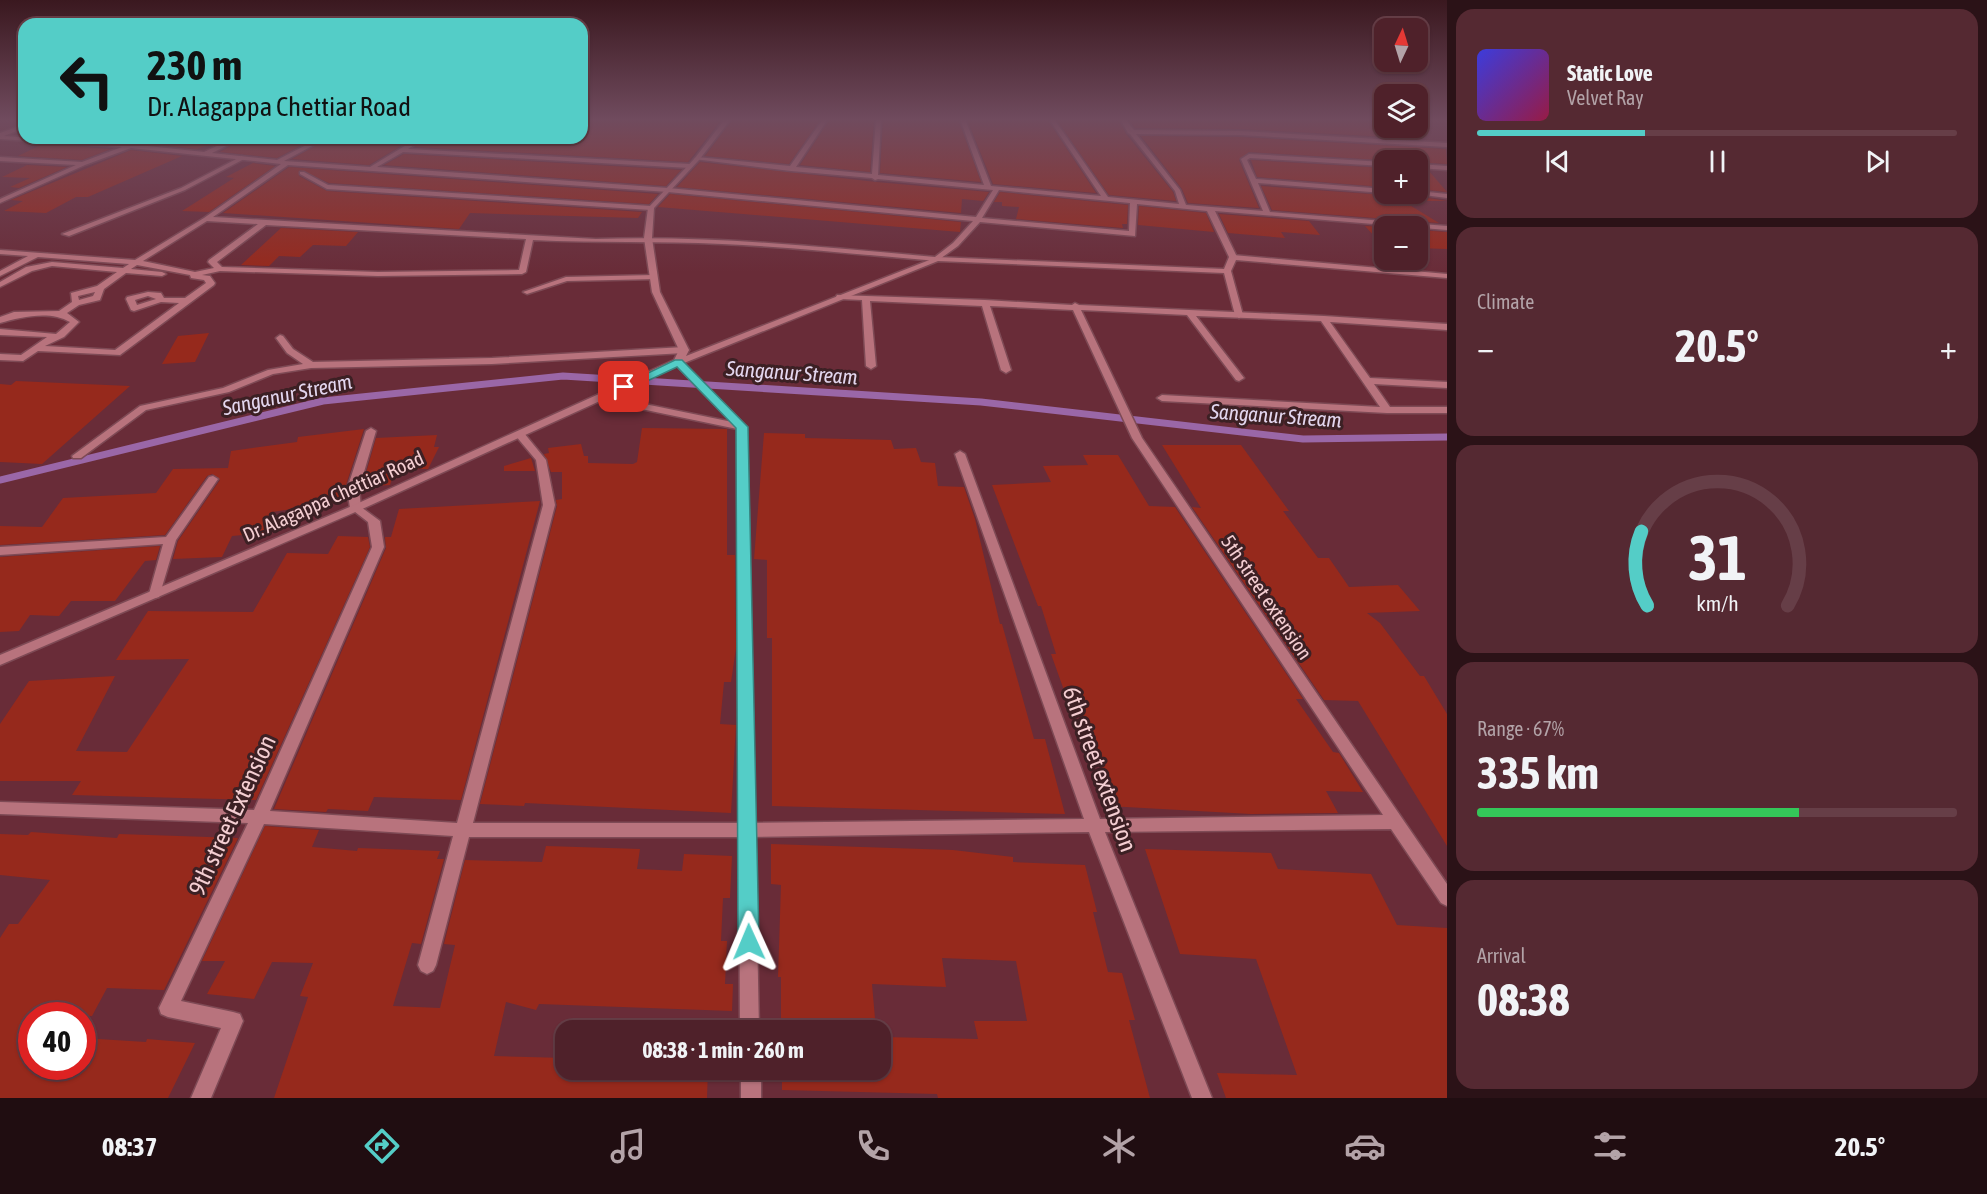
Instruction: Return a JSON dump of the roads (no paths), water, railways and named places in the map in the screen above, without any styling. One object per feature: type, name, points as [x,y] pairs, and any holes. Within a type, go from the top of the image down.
[{"type":"street","points":[[1,200],[69,170]]},
{"type":"street","points":[[66,234],[183,189],[219,170]]},
{"type":"street","points":[[0,320],[14,315],[61,313],[76,303],[97,298],[100,288],[123,271],[207,219],[276,170]]},
{"type":"street","points":[[402,170],[668,190],[1132,234],[1134,201]]},
{"type":"street","points":[[686,170],[651,208],[648,238],[656,292],[684,350],[682,366],[742,427],[750,1020]]},
{"type":"street","points":[[803,170],[1210,209],[1447,228]]},
{"type":"street","points":[[875,178],[876,170]]},
{"type":"street","points":[[982,170],[988,187]]},
{"type":"street","points":[[1086,170],[1105,198]]},
{"type":"street","points":[[1161,170],[1178,191],[1183,206]]},
{"type":"street","points":[[1248,170],[1267,213]]},
{"type":"street","points":[[302,173],[327,187],[651,208]]},
{"type":"street","points":[[1253,182],[1374,190]]},
{"type":"street","points":[[936,258],[948,251],[981,218],[997,188]]},
{"type":"street","points":[[1428,195],[1447,196]]},
{"type":"street","points":[[1210,209],[1233,257],[1227,271],[1239,315]]},
{"type":"street","points":[[207,219],[596,241],[648,238],[936,258],[1227,271]]},
{"type":"street","points":[[220,269],[212,262],[264,223]]},
{"type":"street","points":[[0,252],[136,262],[195,274],[220,269],[378,274],[522,272],[530,237]]},
{"type":"street","points":[[0,274],[37,254]]},
{"type":"street","points":[[1233,257],[1447,276]]},
{"type":"street","name":"Dr. Alagappa Chettiar Road","points":[[0,660],[356,508],[654,373],[682,366],[936,258]]},
{"type":"street","points":[[0,285],[29,269],[52,264],[207,278],[211,283],[117,353],[36,348]]},
{"type":"street","points":[[527,292],[566,279],[654,276]]},
{"type":"street","points":[[840,297],[1075,306],[1447,327]]},
{"type":"street","points":[[866,298],[871,366]]},
{"type":"street","points":[[161,300],[186,301]]},
{"type":"street","points":[[986,302],[1006,370]]},
{"type":"street","name":"5th street extension","points":[[1075,306],[1121,399],[1135,434],[1447,897]]},
{"type":"street","points":[[1189,312],[1239,378]]},
{"type":"street","points":[[0,357],[23,358],[36,348],[61,335],[75,322],[61,313]]},
{"type":"street","points":[[1324,319],[1387,410]]},
{"type":"street","points":[[0,332],[26,336],[61,335]]},
{"type":"street","points":[[280,338],[290,351],[311,365]]},
{"type":"street","points":[[78,456],[143,408],[226,390],[271,372],[311,365],[492,361],[684,350]]},
{"type":"street","points":[[1367,381],[1447,385]]},
{"type":"street","points":[[605,396],[742,427]]},
{"type":"street","points":[[1162,398],[1387,410],[1447,410]]},
{"type":"street","points":[[356,508],[352,489],[371,431]]},
{"type":"street","points":[[427,965],[549,505],[541,460],[520,435]]},
{"type":"street","name":"6th street extension","points":[[960,454],[1094,825],[1202,1098]]},
{"type":"street","points":[[155,594],[170,540],[213,479]]},
{"type":"street","name":"9th street Extension","points":[[201,1098],[233,1022],[168,1008],[259,817],[378,547],[374,521],[356,508]]},
{"type":"street","points":[[0,551],[170,540]]},
{"type":"street","points":[[0,808],[259,817],[461,830],[747,830],[1395,822]]},
{"type":"street","points":[[751,1080],[751,1098]]},
{"type":"waterway","name":"Sanganur Stream","points":[[0,480],[323,401],[563,376],[981,402],[1303,439],[1447,437]]}]
